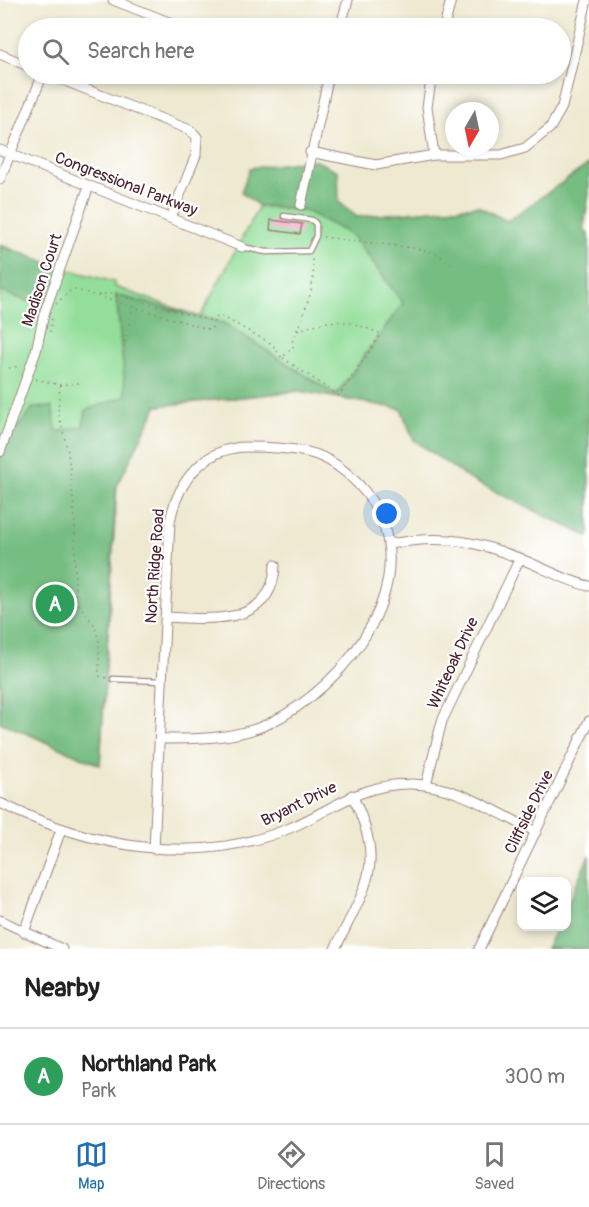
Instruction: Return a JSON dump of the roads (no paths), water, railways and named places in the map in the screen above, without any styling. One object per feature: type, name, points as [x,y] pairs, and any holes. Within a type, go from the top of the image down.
[{"type":"street","points":[[113,0],[159,18]]},
{"type":"street","points":[[343,18],[348,0]]},
{"type":"street","points":[[446,18],[451,0]]},
{"type":"street","points":[[571,68],[587,0]]},
{"type":"street","points":[[0,54],[18,62]]},
{"type":"street","points":[[0,179],[41,84]]},
{"type":"street","points":[[71,84],[190,130],[197,137],[196,156],[171,217]]},
{"type":"street","points":[[301,205],[310,152],[327,84]]},
{"type":"street","points":[[430,84],[426,108],[434,155]]},
{"type":"street","points":[[310,152],[376,165],[434,155],[501,156],[525,148],[544,134],[562,107],[567,84]]},
{"type":"street","name":"Congressional Parkway","points":[[0,150],[242,247]]},
{"type":"street","name":"Madison Court","points":[[0,452],[28,376],[44,315],[89,186]]},
{"type":"street","name":"North Ridge Road","points":[[154,849],[173,506],[191,472],[201,462],[224,450],[239,447],[275,447],[309,452],[334,464],[355,481],[372,501],[384,525],[390,544]]},
{"type":"street","points":[[161,739],[213,737],[249,731],[299,706],[326,686],[353,656],[373,622],[386,584],[390,544],[414,539],[459,540],[520,558],[589,586]]},
{"type":"street","name":"Whiteoak Drive","points":[[426,785],[442,721],[520,558]]},
{"type":"street","points":[[166,618],[212,620],[253,608],[262,603],[273,587],[275,565]]},
{"type":"street","name":"Cliffside Drive","points":[[479,949],[589,721]]},
{"type":"street","name":"Bryant Drive","points":[[0,803],[61,830],[98,841],[154,849],[208,849],[250,842],[298,824],[352,795],[409,784],[426,785],[466,798],[536,832]]},
{"type":"street","points":[[334,949],[364,890],[371,859],[369,831],[352,795]]},
{"type":"street","points":[[24,932],[61,830]]},
{"type":"street","points":[[0,920],[62,949]]},
{"type":"lane","points":[[242,247],[266,252],[309,251],[316,236],[316,224],[312,220],[284,216]]},
{"type":"lane","points":[[113,679],[163,681]]},
{"type":"place","name":"Northland Park","points":[[55,604]]}]
